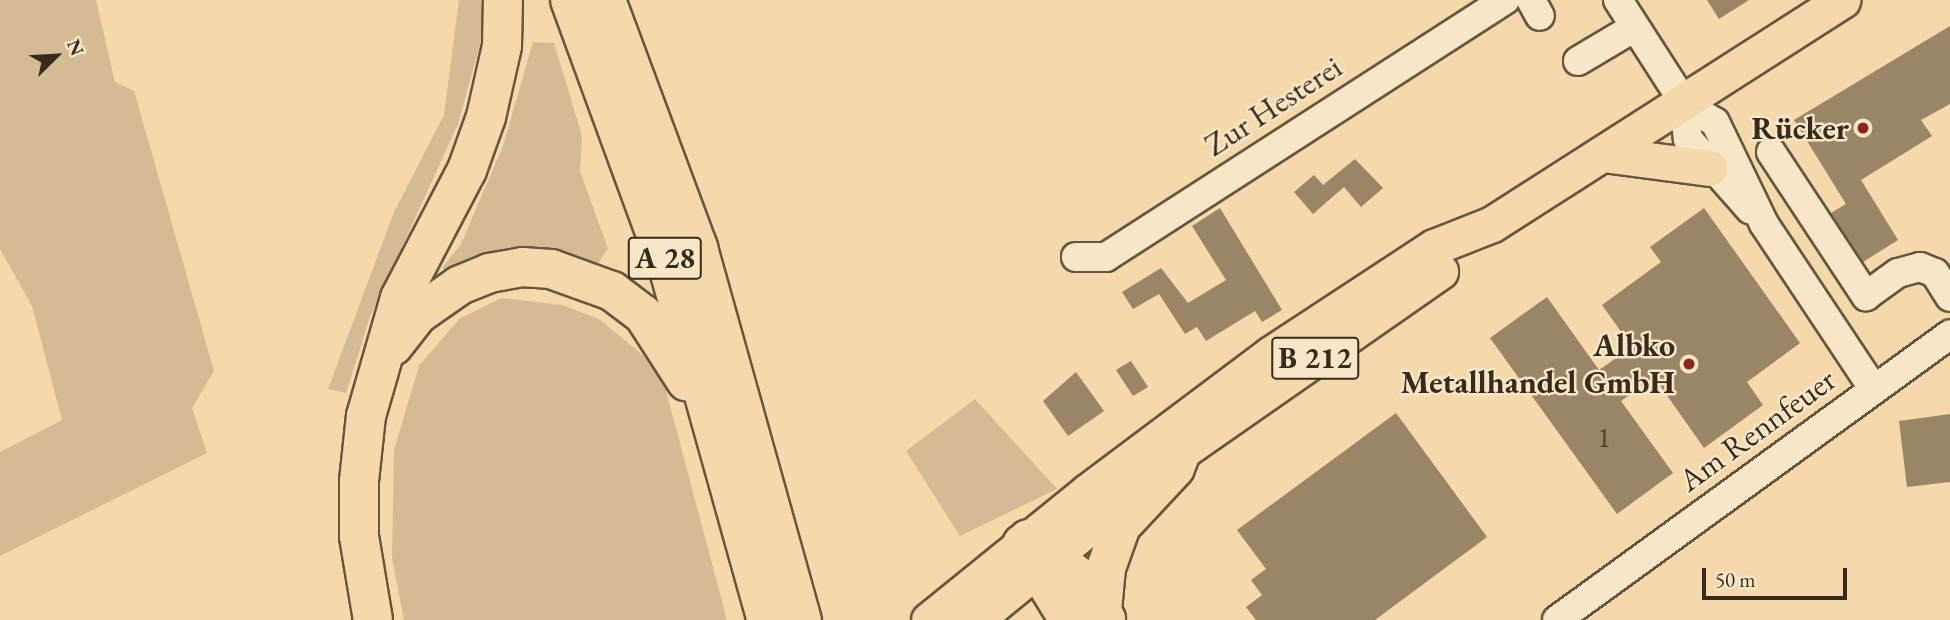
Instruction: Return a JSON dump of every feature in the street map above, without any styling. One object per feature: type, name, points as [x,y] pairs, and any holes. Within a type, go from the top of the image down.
[{"type":"highway","points":[[373,620],[359,536],[359,481],[366,416],[400,299],[467,170],[486,117],[502,46],[503,0]]},
{"type":"highway","name":"A 28","points":[[570,0],[669,271],[767,620]]},
{"type":"highway","name":"A 28","points":[[606,0],[698,248],[802,620]]},
{"type":"highway","points":[[379,365],[417,315],[439,296],[489,273],[522,267],[551,270],[612,291],[643,314],[681,367],[723,502],[741,523]]},
{"type":"highway","points":[[1092,617],[1121,526],[1175,468],[1181,452]]},
{"type":"highway","points":[[1034,552],[1092,617]]},
{"type":"main road","name":"B 212","points":[[975,620],[1034,552],[1272,354],[1434,247],[1492,224],[1842,0]]},
{"type":"main road","points":[[1604,154],[1709,168]]},
{"type":"main road","name":"B 212","points":[[929,620],[1181,452],[1449,265],[1492,224]]},
{"type":"street","name":"Zur Hesterei","points":[[1076,257],[1106,257],[1505,0]]},
{"type":"street","points":[[1618,0],[1684,103]]},
{"type":"street","points":[[1578,61],[1635,27]]},
{"type":"street","name":"Am Rennfeuer","points":[[1684,103],[1688,139],[1709,168],[1764,224]]},
{"type":"street","name":"Am Rennfeuer","points":[[1557,620],[1873,388],[1764,224],[1715,122],[1684,103]]},
{"type":"street","points":[[1771,152],[1866,296],[1898,273],[1920,267],[1936,273],[1950,297]]},
{"type":"street","points":[[1873,388],[1950,334]]},
{"type":"shaded area","points":[[0,0],[96,0],[115,82],[134,91],[214,371],[192,408],[207,453],[0,556],[0,452],[62,420],[32,306],[0,249]]},
{"type":"shaded area","points":[[459,0],[485,0],[485,26],[458,124],[370,317],[346,393],[328,389],[394,212],[444,115]]},
{"type":"shaded area","points":[[533,42],[554,43],[582,136],[580,171],[608,249],[589,276],[451,280],[442,268],[461,244],[503,146]]},
{"type":"shaded area","points":[[501,298],[562,305],[599,319],[643,355],[665,387],[727,620],[404,620],[392,558],[394,450],[419,366],[459,319]]},
{"type":"shaded area","points":[[975,399],[1057,489],[960,536],[906,451]]},
{"type":"building","points":[[1707,0],[1749,0],[1719,19]]},
{"type":"building","points":[[1950,26],[1950,104],[1921,120],[1932,136],[1861,180],[1898,240],[1863,262],[1831,213],[1846,204],[1794,120]]},
{"type":"building","points":[[1355,159],[1383,188],[1361,207],[1344,187],[1313,214],[1294,192],[1314,175],[1323,185]]},
{"type":"building","points":[[1220,208],[1282,310],[1262,322],[1255,311],[1206,341],[1197,327],[1185,334],[1159,294],[1133,309],[1122,292],[1161,268],[1188,303],[1226,280],[1192,226]]},
{"type":"building","points":[[1704,208],[1800,343],[1747,382],[1763,405],[1704,448],[1654,377],[1621,401],[1673,473],[1617,514],[1490,338],[1547,297],[1599,370],[1632,347],[1602,305],[1661,262],[1650,247]]},
{"type":"building","points":[[1131,361],[1148,387],[1133,396],[1116,370]]},
{"type":"building","points":[[1076,372],[1104,411],[1068,436],[1043,401]]},
{"type":"building","points":[[1396,413],[1487,537],[1375,620],[1256,620],[1246,607],[1262,595],[1251,580],[1266,569],[1237,530]]},
{"type":"building","points":[[1950,414],[1950,482],[1907,487],[1899,421]]},
{"type":"place","name":"Rücker","points":[[1863,128]]},
{"type":"place","name":"Albko Metallhandel GmbH","points":[[1689,364]]}]
